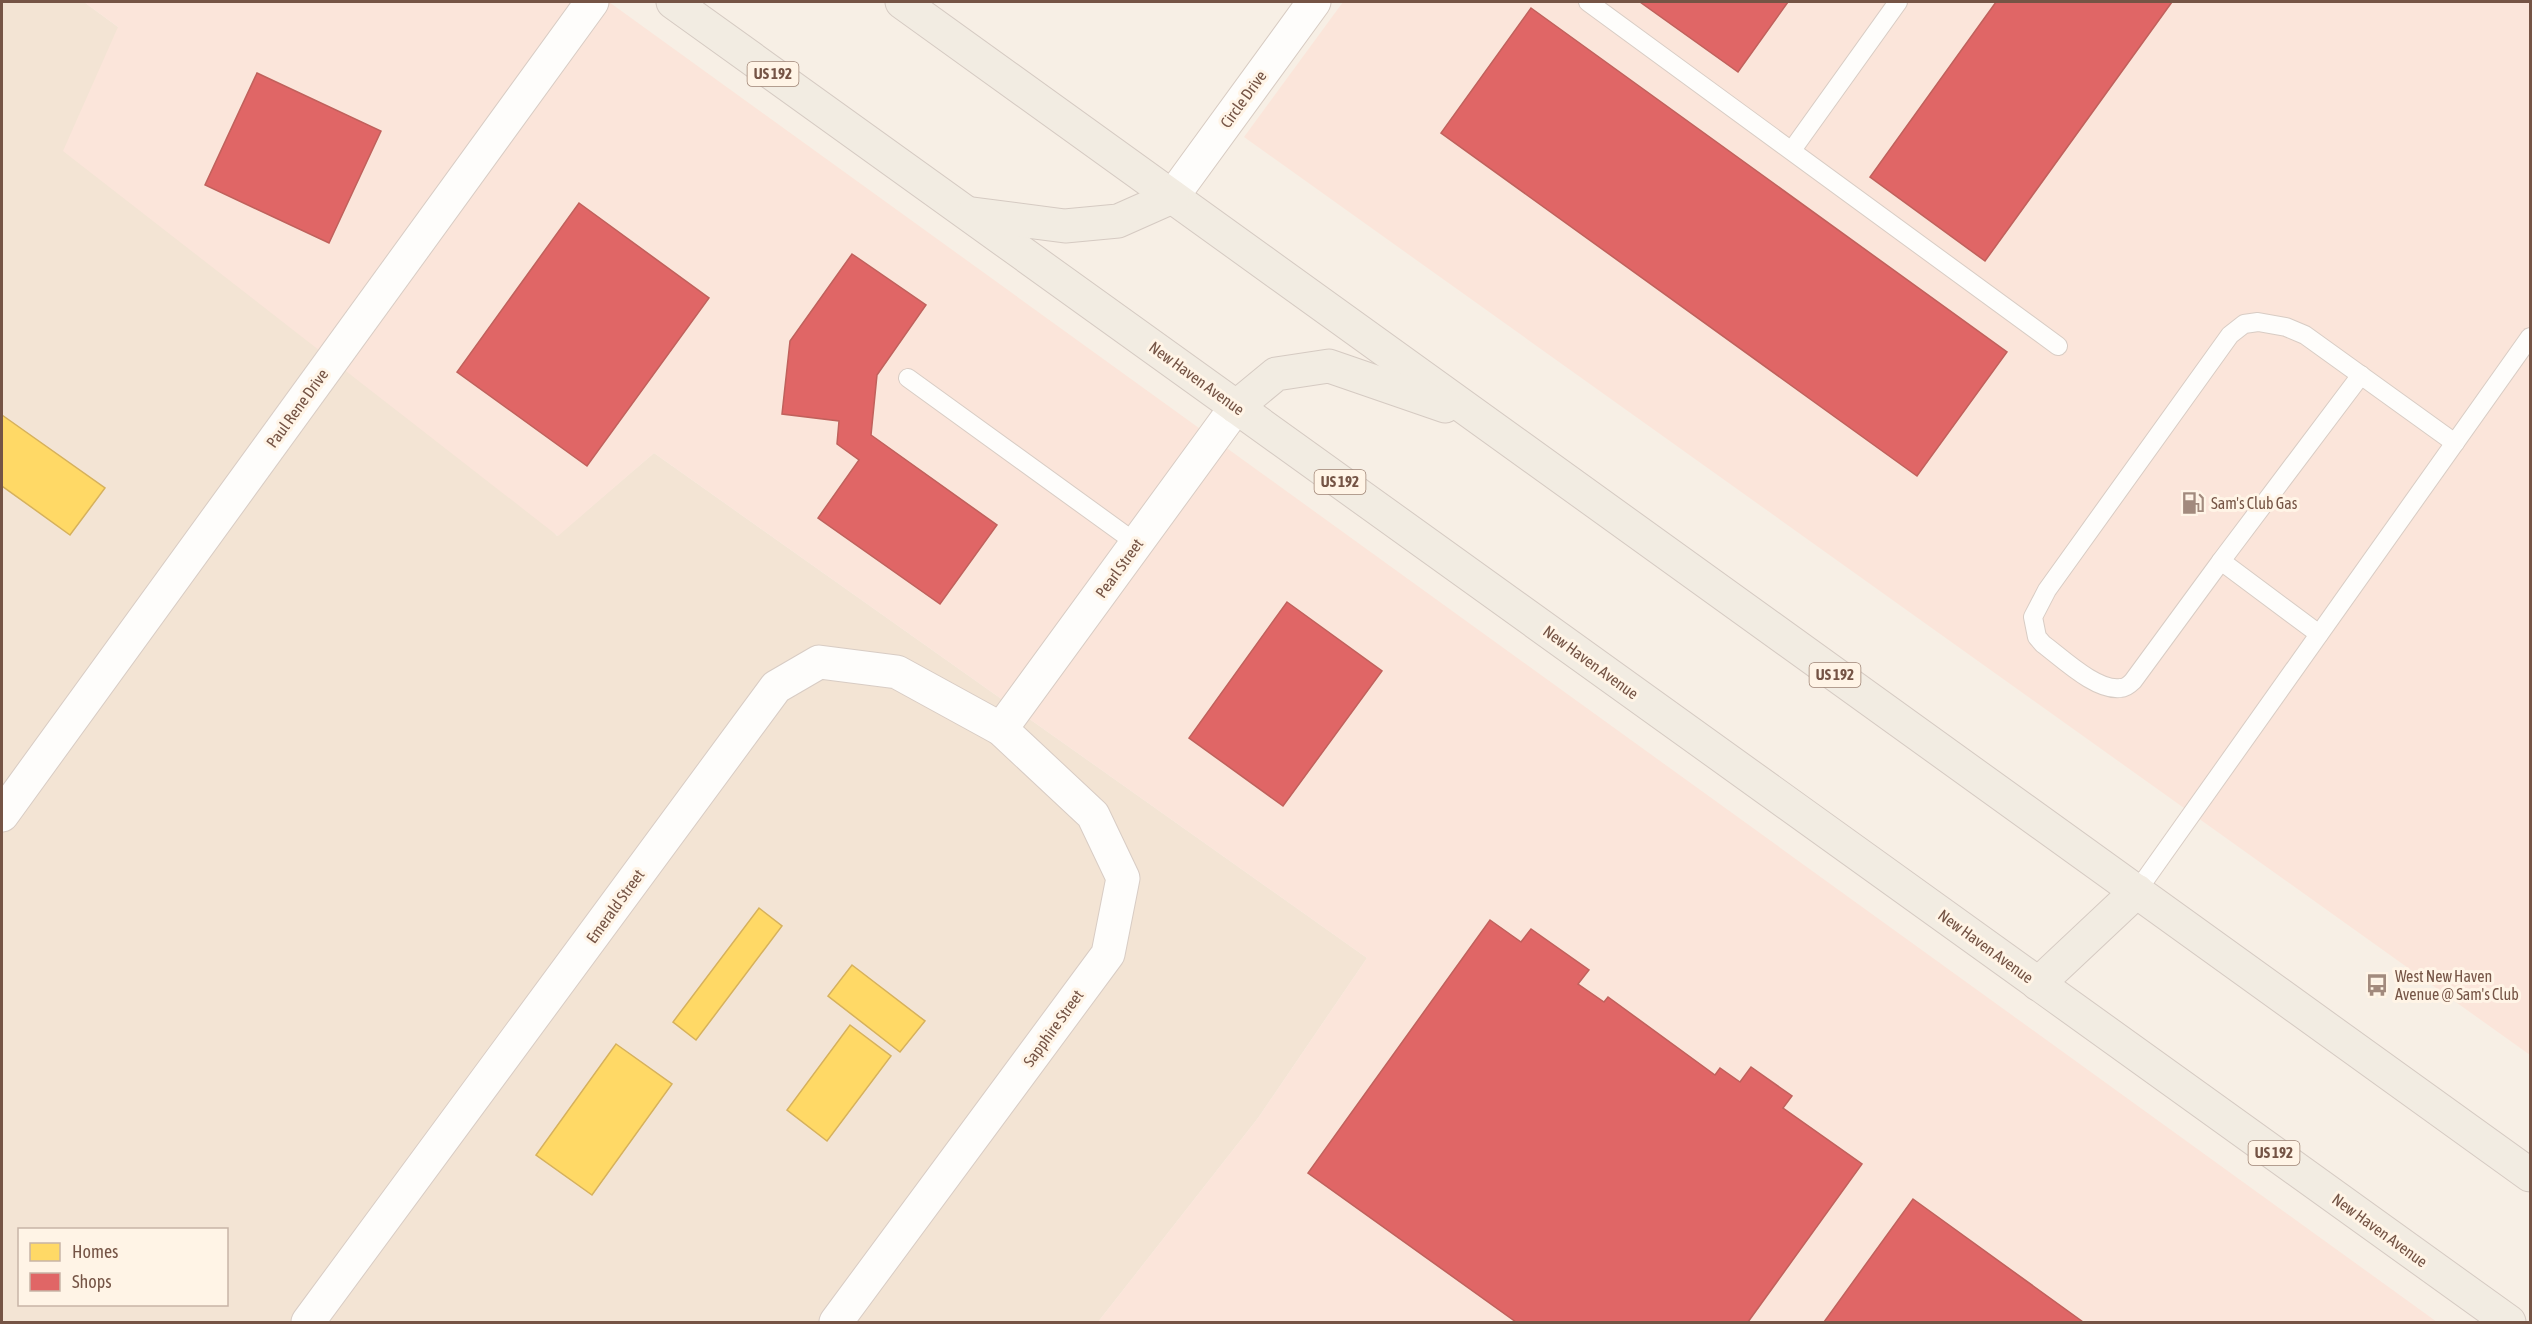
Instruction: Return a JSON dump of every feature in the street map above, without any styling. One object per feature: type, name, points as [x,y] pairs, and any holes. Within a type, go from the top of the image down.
[{"type":"main road","name":"New Haven Avenue","points":[[673,2],[2509,1323]]},
{"type":"main road","name":"US 192","points":[[902,2],[2530,1175]]},
{"type":"main road","points":[[968,213],[1065,226],[1118,221],[1172,197]]},
{"type":"main road","points":[[1236,407],[1276,374],[1329,366],[1478,417]]},
{"type":"main road","points":[[2038,984],[2137,891]]},
{"type":"street","name":"Paul Rene Drive","points":[[2,815],[592,2]]},
{"type":"street","name":"Circle Drive","points":[[1172,197],[1314,2]]},
{"type":"street","name":"Pearl Street","points":[[1001,729],[1236,407]]},
{"type":"street","name":"Emerald Street","points":[[308,1323],[776,687],[819,663],[897,672],[1001,729]]},
{"type":"street","name":"Sapphire Street","points":[[836,1323],[1108,954],[1123,878],[1093,815],[1001,729]]},
{"type":"lane","points":[[1588,2],[2058,346]]},
{"type":"lane","points":[[1792,150],[1898,2]]},
{"type":"lane","points":[[2361,375],[2133,681],[2123,688],[2111,688],[2093,681],[2037,637],[2033,617],[2047,590],[2237,328],[2244,324],[2258,322],[2286,327],[2305,335],[2361,375],[2455,443]]},
{"type":"lane","points":[[2137,891],[2530,337]]},
{"type":"lane","points":[[908,378],[1136,543]]},
{"type":"lane","points":[[2221,561],[2319,634]]},
{"type":"shaded area","points":[[2,2],[84,2],[118,27],[557,536],[654,453],[1367,958],[1258,1118],[1098,1322],[2,1322]]},
{"type":"shaded area","points":[[84,2],[609,2],[2437,1322],[1098,1322],[1258,1118],[1367,958],[654,453],[558,536],[63,151],[118,27]]},
{"type":"shaded area","points":[[1343,2],[2530,2],[2530,1055],[1244,137]]},
{"type":"building: Homes","points":[[2,415],[105,488],[70,535],[2,486]]},
{"type":"building: Homes","points":[[759,908],[782,926],[696,1040],[673,1022]]},
{"type":"building: Homes","points":[[852,965],[925,1021],[900,1052],[828,996]]},
{"type":"building: Homes","points":[[850,1025],[891,1056],[827,1141],[787,1110]]},
{"type":"building: Homes","points":[[616,1044],[672,1084],[592,1195],[536,1155]]},
{"type":"building: Shops","points":[[1640,2],[1788,2],[1738,72]]},
{"type":"building: Shops","points":[[1996,2],[2172,2],[1985,261],[1870,177]]},
{"type":"building: Shops","points":[[1531,8],[2007,352],[1917,476],[1441,133]]},
{"type":"building: Shops","points":[[257,73],[381,131],[329,243],[205,185]]},
{"type":"building: Shops","points":[[579,203],[709,298],[587,466],[457,372]]},
{"type":"building: Shops","points":[[852,254],[926,305],[877,375],[871,435],[997,525],[940,604],[818,518],[859,460],[837,444],[839,421],[782,414],[790,341]]},
{"type":"building: Shops","points":[[1287,602],[1382,671],[1283,806],[1189,738]]},
{"type":"building: Shops","points":[[1490,920],[1521,942],[1531,929],[1589,970],[1578,984],[1604,1002],[1608,997],[1715,1075],[1720,1068],[1740,1082],[1751,1067],[1792,1096],[1783,1108],[1862,1164],[1748,1322],[1516,1322],[1308,1173]]},
{"type":"building: Shops","points":[[1913,1199],[2083,1322],[1824,1322]]},
{"type":"place","name":"Sam's Club Gas","points":[[2193,503]]},
{"type":"place","name":"West New Haven Avenue @ Sam's Club","points":[[2377,985]]}]
